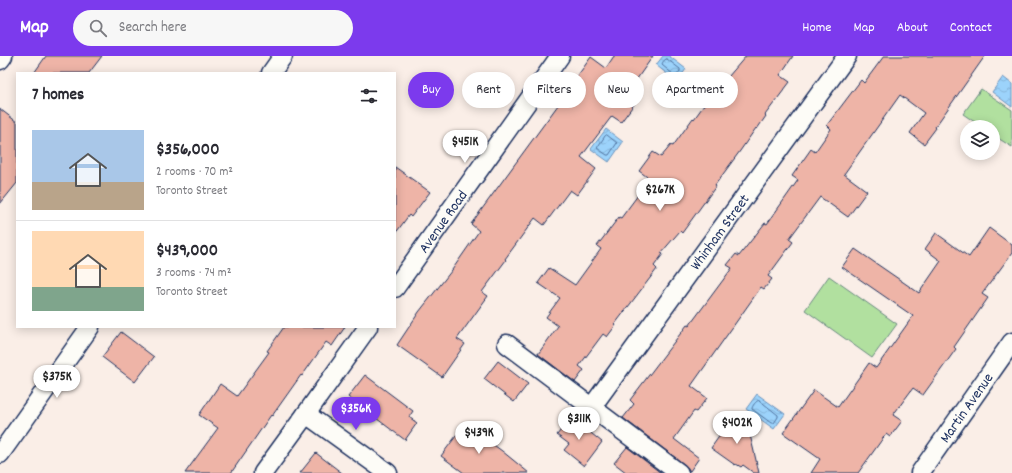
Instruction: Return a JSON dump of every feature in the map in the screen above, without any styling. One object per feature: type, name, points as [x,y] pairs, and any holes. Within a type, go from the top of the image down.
[{"type":"street","points":[[0,60],[3,56]]},
{"type":"street","points":[[272,72],[283,56]]},
{"type":"street","name":"Avenue Road","points":[[396,287],[560,56]]},
{"type":"street","name":"Whinham Street","points":[[591,408],[847,56]]},
{"type":"street","points":[[0,454],[89,328]]},
{"type":"street","points":[[263,473],[367,328]]},
{"type":"street","name":"Martin Avenue","points":[[920,473],[1012,342]]},
{"type":"street","points":[[507,344],[679,473]]},
{"type":"street","points":[[306,414],[388,473]]},
{"type":"green space","points":[[981,89],[1012,110],[1012,147],[1000,139],[1000,120],[972,120],[963,114]]},
{"type":"green space","points":[[829,276],[897,324],[872,358],[805,310]]},
{"type":"water","points":[[663,56],[669,56],[686,69],[684,72],[665,72],[656,65]]},
{"type":"water","points":[[1003,77],[1012,84],[1012,107],[992,92]]},
{"type":"water","points":[[606,129],[623,142],[609,162],[591,149]]},
{"type":"water","points":[[757,394],[785,414],[774,429],[746,409]]},
{"type":"building","points":[[46,56],[102,56],[90,72],[35,72]]},
{"type":"building","points":[[614,56],[653,56],[642,72],[594,72],[594,108],[631,108],[621,122],[612,116],[581,157],[596,169],[577,195],[570,190],[544,225],[535,218],[505,259],[506,260],[482,292],[488,296],[457,339],[465,344],[442,377],[397,345],[419,312],[452,270],[479,231],[471,224],[556,108],[586,108],[586,72],[580,72],[591,57],[606,68]]},
{"type":"building","points":[[746,56],[793,56],[780,75],[790,82],[682,233],[680,231],[661,253],[663,254],[654,266],[657,269],[615,324],[616,325],[607,337],[603,334],[579,366],[584,370],[575,382],[538,354],[558,326],[546,317],[560,298],[538,283],[549,268],[575,285],[601,249],[597,246],[619,217],[621,218],[650,179],[639,171],[653,152],[661,157],[671,145],[673,146],[702,108],[738,108],[738,72],[732,72]]},
{"type":"building","points":[[884,56],[985,56],[924,144],[910,133],[924,113],[900,95],[844,174],[867,191],[848,217],[820,197],[789,239],[793,242],[768,276],[772,279],[764,289],[761,287],[691,386],[707,398],[696,412],[694,411],[674,439],[699,458],[690,471],[685,465],[623,418],[634,404],[630,400],[687,325],[689,326],[732,268],[727,265],[736,254],[739,256],[765,223],[767,224],[798,180],[792,176],[811,149],[815,152],[831,129],[827,125],[861,80],[864,83]]},
{"type":"building","points":[[0,109],[16,121],[16,184],[0,204]]},
{"type":"building","points":[[396,168],[430,192],[411,217],[409,215],[396,233]]},
{"type":"building","points":[[989,228],[1012,245],[1012,253],[982,294],[988,298],[954,347],[956,349],[923,395],[913,388],[893,415],[902,421],[890,437],[886,434],[858,473],[811,473],[820,459],[783,433],[814,390],[838,407],[869,363],[876,368],[913,316],[842,267],[855,249],[919,293],[941,261],[925,249],[936,233],[969,257]]},
{"type":"building","points":[[283,328],[344,328],[332,346],[326,342],[272,416],[271,415],[231,473],[185,473],[218,428],[199,415],[220,384],[237,396],[269,352],[267,351]]},
{"type":"building","points":[[121,332],[154,357],[135,382],[102,357]]},
{"type":"building","points":[[498,361],[528,384],[514,402],[484,379]]},
{"type":"building","points":[[365,375],[413,411],[409,417],[417,423],[405,440],[348,397]]},
{"type":"building","points":[[737,416],[747,422],[759,473],[754,473],[743,465],[741,467],[736,464],[735,465],[711,448],[730,421],[732,422]]},
{"type":"building","points":[[571,417],[602,442],[584,466],[564,450],[569,444],[557,435]]},
{"type":"building","points":[[465,424],[529,473],[464,473],[441,456]]},
{"type":"building","points":[[627,447],[661,473],[627,473],[614,463]]},
{"type":"building","points":[[316,453],[342,473],[300,473]]}]
